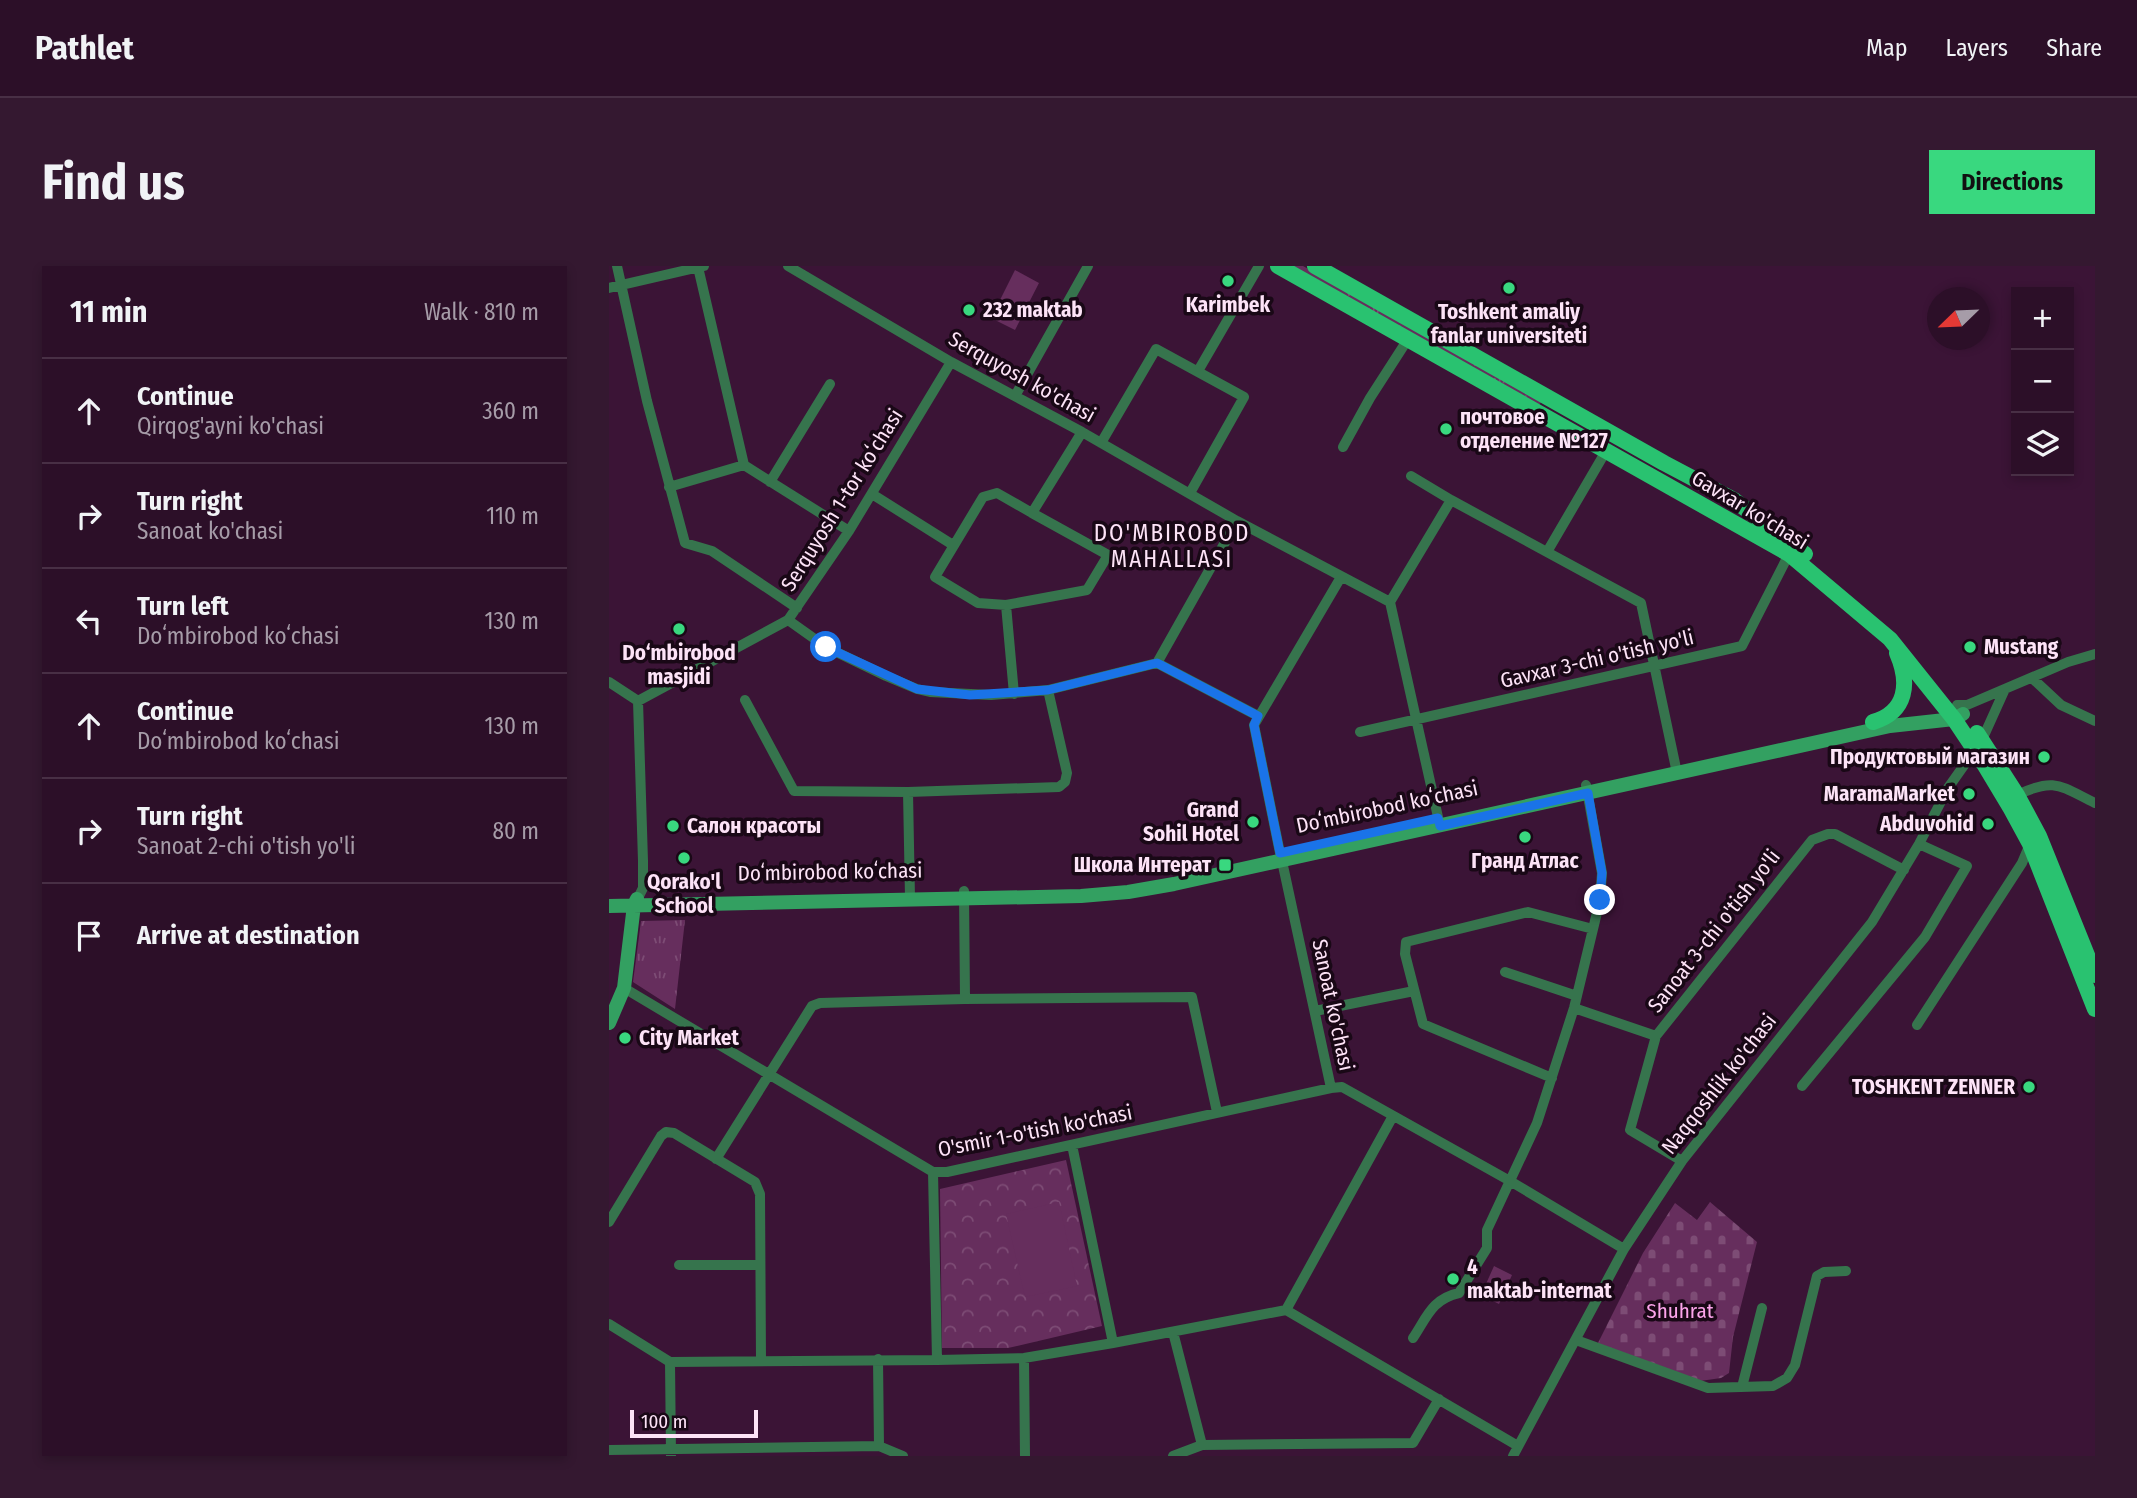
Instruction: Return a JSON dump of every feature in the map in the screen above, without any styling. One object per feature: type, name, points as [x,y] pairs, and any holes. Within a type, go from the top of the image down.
[{"type":"main road","name":"Gavxar ko'chasi","points":[[1278,266],[1789,554],[1890,639],[1957,711]]},
{"type":"main road","name":"Gavxar ko'chasi","points":[[1315,266],[1550,400],[1734,500],[1813,560],[1887,622],[1957,711],[2017,795],[2039,836],[2095,975]]},
{"type":"main road","points":[[1542,416],[1550,400]]},
{"type":"main road","points":[[1873,722],[1892,713],[1902,696],[1902,667],[1890,639]]},
{"type":"main road","name":"Doʻmbirobod koʻchasi","points":[[1676,769],[1890,726],[1932,722],[1957,711]]},
{"type":"main road","name":"Doʻmbirobod koʻchasi","points":[[609,898],[964,895],[1126,885],[1281,857],[1873,722],[1957,711]]},
{"type":"main road","name":"Gavxar ko'chasi","points":[[1978,744],[2030,844],[2095,1009]]},
{"type":"main road","points":[[609,1023],[624,988],[638,899]]},
{"type":"main road","name":"Doʻmbirobod koʻchasi","points":[[609,906],[638,899]]},
{"type":"street","points":[[617,266],[669,487],[685,543],[712,551],[797,608]]},
{"type":"street","name":"Serquyosh ko'chasi","points":[[788,266],[951,362],[1082,432],[1237,521],[1390,602]]},
{"type":"street","points":[[1015,396],[1088,266]]},
{"type":"street","points":[[1198,371],[1259,266]]},
{"type":"street","points":[[609,288],[701,267],[744,465],[849,531]]},
{"type":"street","points":[[1343,447],[1370,398],[1408,340]]},
{"type":"street","points":[[1101,443],[1156,349],[1244,397],[1190,494]]},
{"type":"street","name":"Serquyosh 1-tor koʻchasi","points":[[638,701],[788,620],[849,531],[951,362]]},
{"type":"street","points":[[770,482],[830,384]]},
{"type":"street","points":[[1032,513],[1082,432]]},
{"type":"street","points":[[1546,552],[1606,450]]},
{"type":"street","points":[[669,487],[744,465]]},
{"type":"street","points":[[1411,476],[1641,603],[1676,769]]},
{"type":"street","points":[[872,494],[953,545]]},
{"type":"street","points":[[986,494],[997,494],[1032,513],[1108,555],[1087,590],[1006,605],[978,603],[936,577],[986,494]]},
{"type":"street","points":[[1439,822],[1390,602],[1451,500]]},
{"type":"street","points":[[1157,663],[1237,521]]},
{"type":"street","name":"Gavxar 3-chi o'tish yo'li","points":[[1360,732],[1742,646],[1789,554]]},
{"type":"street","points":[[788,620],[826,647],[917,689],[970,695],[1014,694],[1048,690],[1157,663],[1258,716],[1341,577]]},
{"type":"street","points":[[1006,605],[1014,694]]},
{"type":"street","points":[[1957,711],[2069,662],[2095,654]]},
{"type":"street","points":[[2032,678],[2061,705],[2095,721]]},
{"type":"street","points":[[609,682],[638,701],[638,899]]},
{"type":"street","name":"Naqqoshlik ko'chasi","points":[[1516,1451],[1624,1250],[1682,1161],[1873,922],[1948,788],[1978,744],[2005,689]]},
{"type":"street","points":[[745,700],[794,792],[908,792],[1062,785],[1067,773],[1048,690]]},
{"type":"street","name":"Sanoat ko'chasi","points":[[1258,716],[1254,725],[1331,1088],[1342,1087],[1624,1250]]},
{"type":"street","points":[[2017,795],[2035,786],[2050,784],[2095,803]]},
{"type":"street","points":[[1413,1338],[1437,1301],[1459,1293],[1487,1248],[1487,1230],[1537,1124],[1552,1078],[1574,1008],[1600,900],[1602,878],[1587,789]]},
{"type":"street","points":[[908,792],[910,895]]},
{"type":"street","name":"Sanoat 3-chi o'tish yo'li","points":[[1682,1161],[1630,1130],[1656,1036],[1812,840],[1835,834],[1904,870]]},
{"type":"street","points":[[1802,1086],[1925,937],[1967,866],[1919,844]]},
{"type":"street","points":[[1917,1025],[2021,863],[2030,844]]},
{"type":"street","points":[[964,895],[965,999]]},
{"type":"street","points":[[1552,1078],[1423,1024],[1405,954],[1406,942],[1528,912],[1593,929]]},
{"type":"street","points":[[1505,972],[1577,996]]},
{"type":"street","name":"O'smir 1-o'tish ko'chasi","points":[[624,988],[933,1172],[947,1172],[1331,1088]]},
{"type":"street","points":[[1315,1011],[1414,991]]},
{"type":"street","points":[[716,1158],[812,1006],[820,1003],[1192,997],[1217,1112]]},
{"type":"street","points":[[1574,1008],[1656,1036]]},
{"type":"street","points":[[1286,1310],[1393,1116]]},
{"type":"street","points":[[609,1222],[663,1134],[674,1133],[751,1179],[760,1190],[761,1360]]},
{"type":"street","points":[[1072,1145],[1113,1343]]},
{"type":"street","points":[[933,1172],[937,1360]]},
{"type":"street","points":[[679,1265],[760,1265]]},
{"type":"street","points":[[1576,1340],[1708,1388],[1773,1386],[1787,1378],[1795,1365],[1817,1276],[1824,1272],[1846,1271]]},
{"type":"street","points":[[1742,1387],[1762,1308]]},
{"type":"street","points":[[609,1324],[670,1362],[937,1360],[1024,1358],[1286,1310],[1439,1399],[1516,1451]]},
{"type":"street","points":[[1173,1332],[1202,1445]]},
{"type":"street","points":[[1024,1358],[1025,1456]]},
{"type":"street","points":[[878,1359],[879,1446]]},
{"type":"street","points":[[670,1362],[671,1453]]},
{"type":"street","points":[[1173,1456],[1202,1445],[1413,1443],[1439,1399]]},
{"type":"street","points":[[609,1450],[671,1453],[879,1446],[903,1456]]},
{"type":"green space","points":[[1292,266],[1303,266],[1542,401],[1539,405]]},
{"type":"green space","points":[[1015,270],[1039,283],[1015,330],[991,318]]},
{"type":"green space","points":[[685,920],[675,1009],[633,982],[641,921]]},
{"type":"green space","points":[[1066,1160],[1102,1326],[1008,1348],[942,1348],[940,1189]]},
{"type":"green space","points":[[1059,1202],[1077,1286],[1025,1297],[1006,1214]]},
{"type":"green space","name":"Shuhrat","points":[[1710,1202],[1757,1242],[1733,1337],[1729,1373],[1721,1378],[1700,1381],[1597,1345],[1643,1253],[1675,1203],[1697,1220]]},
{"type":"green space","points":[[1494,1266],[1512,1275],[1499,1304],[1481,1295]]},
{"type":"place","name":"Karimbek","points":[[1228,281]]},
{"type":"place","name":"Toshkent amaliy fanlar universiteti","points":[[1509,288]]},
{"type":"place","name":"232 maktab","points":[[969,310]]},
{"type":"place","name":"почтовое отделение №127","points":[[1446,429]]},
{"type":"place","name":"Do‘mbirobod masjidi","points":[[679,629]]},
{"type":"place","name":"Mustang","points":[[1970,647]]},
{"type":"place","name":"Продуктовый магазин","points":[[2044,757]]},
{"type":"place","name":"MaramaMarket","points":[[1969,794]]},
{"type":"place","name":"Grand Sohil Hotel","points":[[1253,822]]},
{"type":"place","name":"Abduvohid","points":[[1988,824]]},
{"type":"place","name":"Салон красоты","points":[[673,826]]},
{"type":"place","name":"Гранд Атлас","points":[[1525,837]]},
{"type":"place","name":"Qorako'l School","points":[[684,858]]},
{"type":"place","name":"Школа Интерат","points":[[1225,865]]},
{"type":"place","name":"City Market","points":[[625,1038]]},
{"type":"place","name":"TOSHKENT ZENNER","points":[[2029,1087]]},
{"type":"place","name":"4 maktab-internat","points":[[1453,1279]]},
{"type":"district","name":"DO'MBIROBOD MAHALLASI","points":[[1172,546]]},
{"type":"route","points":[[826,647],[917,689],[970,695],[1048,690],[1157,663],[1258,716],[1254,725],[1280,853],[1438,818],[1440,826],[1588,793],[1602,873],[1600,900]]}]
